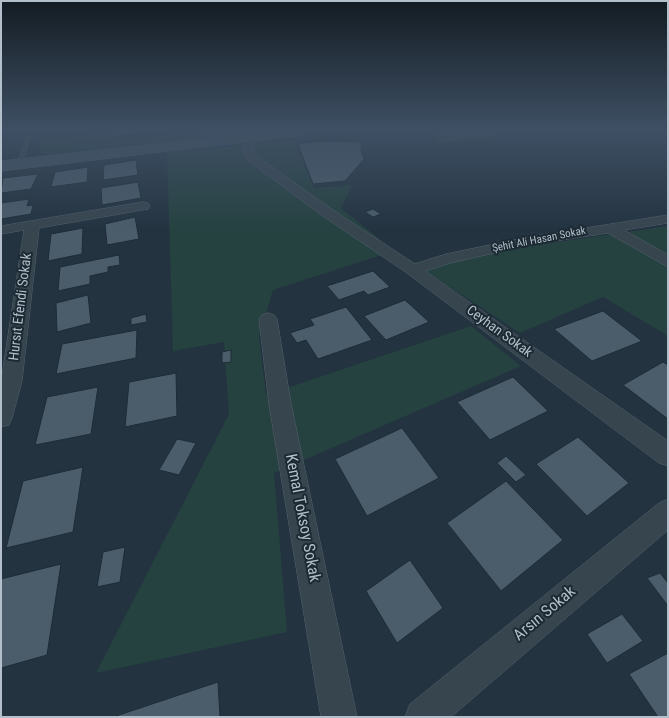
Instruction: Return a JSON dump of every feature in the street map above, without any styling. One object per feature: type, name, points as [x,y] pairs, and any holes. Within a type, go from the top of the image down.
[{"type":"main road","points":[[1,166],[14,165]]},
{"type":"street","name":"Ceyhan Sokak","points":[[260,165],[413,270],[668,455]]},
{"type":"street","points":[[1,230],[143,206]]},
{"type":"street","name":"Şehit Ali Hasan Sokak","points":[[413,270],[446,259],[529,241],[668,219]]},
{"type":"street","name":"Hursıt Efendi Sokak","points":[[1,418],[12,381],[32,225]]},
{"type":"street","points":[[608,227],[668,262]]},
{"type":"street","name":"Kemal Toksoy Sokak","points":[[268,319],[280,404],[339,717]]},
{"type":"street","name":"Arsın Sokak","points":[[423,717],[668,512]]},
{"type":"green space","points":[[167,165],[304,165],[314,188],[352,185],[341,208],[394,251],[273,290],[259,336],[266,395],[471,326],[521,366],[274,473],[287,632],[96,673],[229,414],[224,342],[173,351]]},
{"type":"green space","points":[[668,226],[668,336],[603,297],[520,333],[413,263]]},
{"type":"building","points":[[104,165],[137,165],[138,175],[103,180]]},
{"type":"building","points":[[306,165],[359,165],[345,181],[313,184]]},
{"type":"building","points":[[88,167],[87,182],[51,187],[55,172]]},
{"type":"building","points":[[38,174],[31,189],[1,193],[3,178]]},
{"type":"building","points":[[138,182],[141,198],[102,205],[101,188]]},
{"type":"building","points":[[29,199],[27,206],[33,205],[31,214],[1,219],[1,203]]},
{"type":"building","points":[[373,209],[381,214],[373,217],[365,212]]},
{"type":"building","points":[[135,217],[139,239],[107,245],[105,224]]},
{"type":"building","points":[[83,228],[82,254],[48,261],[51,234]]},
{"type":"building","points":[[119,255],[120,265],[108,267],[108,272],[90,276],[90,284],[58,291],[60,267]]},
{"type":"building","points":[[373,271],[390,287],[368,295],[364,291],[339,300],[327,286]]},
{"type":"building","points":[[88,295],[91,323],[57,332],[56,303]]},
{"type":"building","points":[[405,300],[429,322],[386,340],[364,316]]},
{"type":"building","points":[[346,307],[372,340],[318,359],[306,340],[297,343],[290,333],[314,325],[310,319]]},
{"type":"building","points":[[603,311],[642,341],[592,361],[554,329]]},
{"type":"building","points":[[146,314],[147,322],[131,325],[131,318]]},
{"type":"building","points":[[137,330],[136,358],[56,374],[62,344]]},
{"type":"building","points":[[231,350],[231,362],[222,363],[222,352]]},
{"type":"building","points":[[663,362],[668,365],[668,419],[623,385]]},
{"type":"building","points":[[176,373],[177,416],[125,427],[129,382]]},
{"type":"building","points":[[513,377],[548,411],[490,440],[457,402]]},
{"type":"building","points":[[98,387],[91,434],[35,445],[47,397]]},
{"type":"building","points":[[402,428],[439,478],[367,516],[335,459]]},
{"type":"building","points":[[578,437],[629,483],[587,516],[536,464]]},
{"type":"building","points":[[177,439],[196,443],[179,475],[159,470]]},
{"type":"building","points":[[506,456],[526,475],[516,482],[497,463]]},
{"type":"building","points":[[83,467],[73,532],[6,548],[23,481]]},
{"type":"building","points":[[506,481],[563,540],[501,591],[447,523]]},
{"type":"building","points":[[125,547],[120,582],[97,587],[103,552]]},
{"type":"building","points":[[410,560],[443,608],[397,643],[366,591]]},
{"type":"building","points":[[61,564],[47,655],[1,668],[1,579]]},
{"type":"building","points":[[660,573],[668,583],[668,606],[647,578]]},
{"type":"building","points":[[622,614],[643,641],[607,663],[587,634]]},
{"type":"building","points":[[668,653],[668,717],[658,717],[629,674]]},
{"type":"building","points":[[218,682],[220,717],[113,717]]}]
